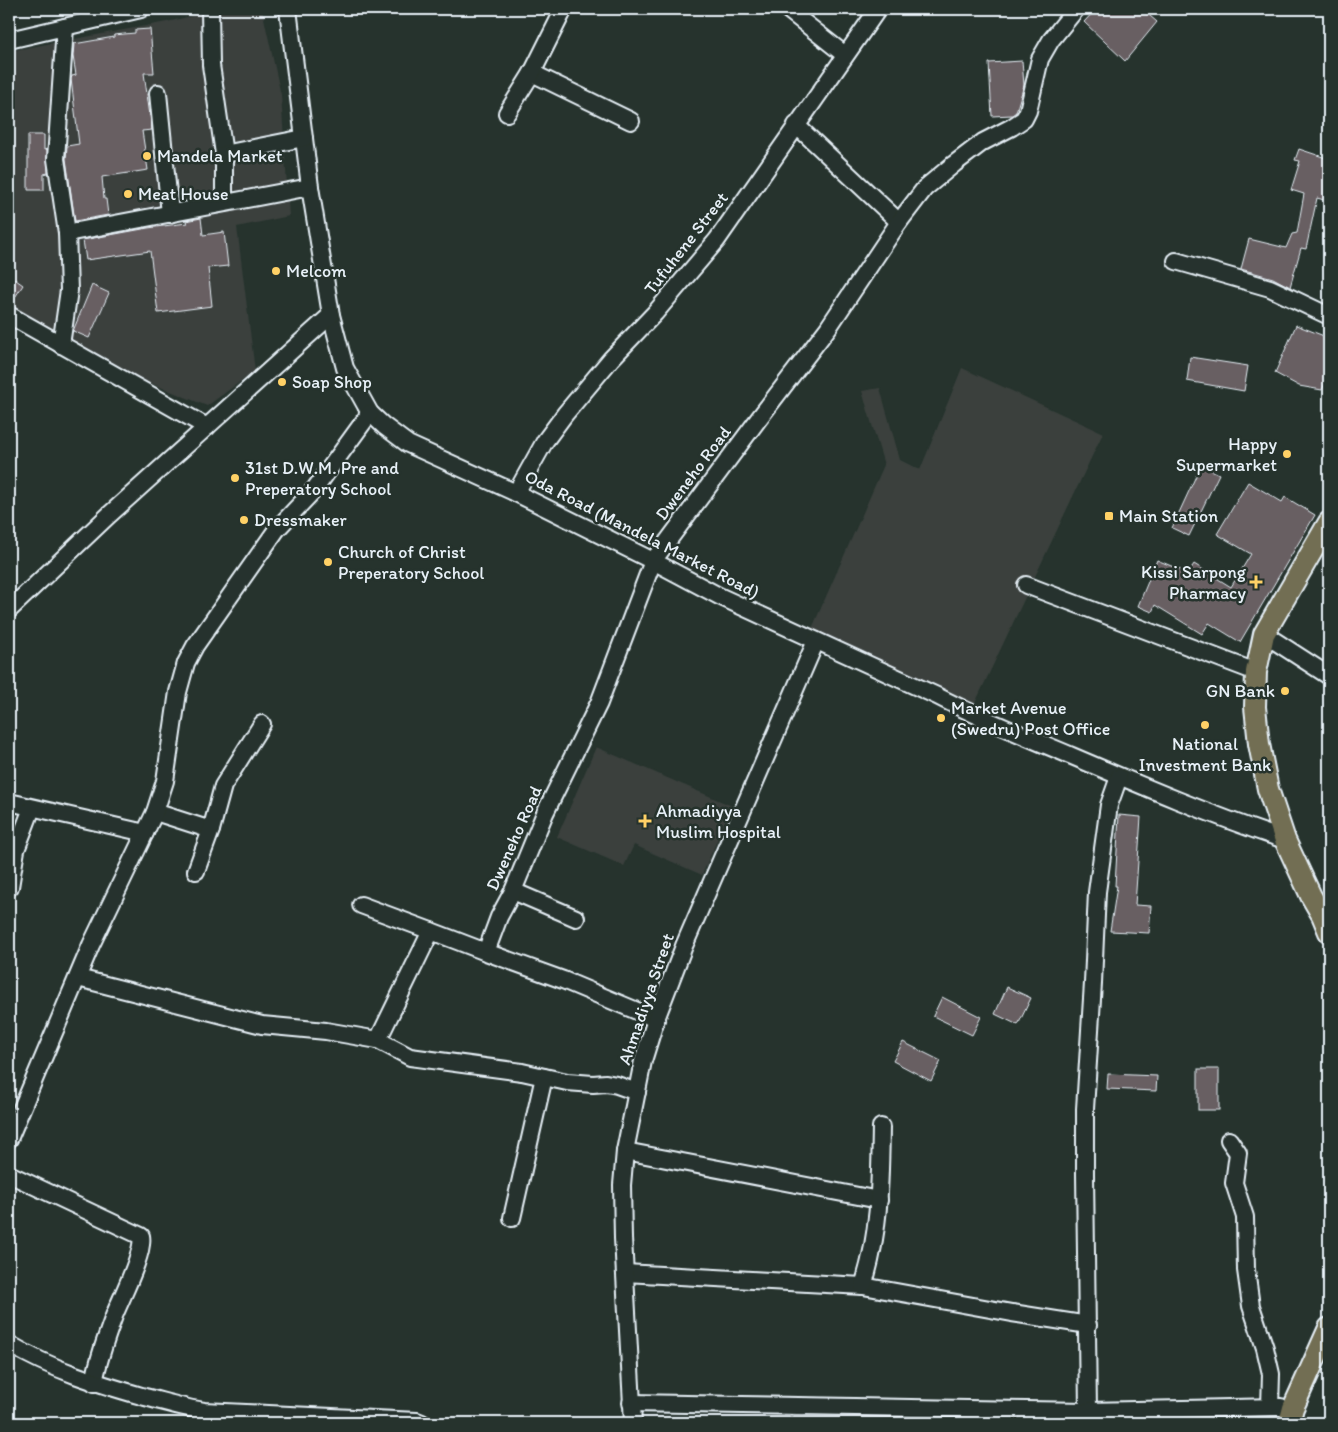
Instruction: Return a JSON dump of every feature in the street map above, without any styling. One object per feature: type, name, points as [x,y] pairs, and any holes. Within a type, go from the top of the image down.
[{"type":"main road","points":[[1329,522],[1264,634],[1256,672],[1255,707],[1259,744],[1268,788],[1285,840],[1329,932]]},
{"type":"main road","points":[[1291,1416],[1329,1328]]},
{"type":"street","points":[[9,40],[141,9]]},
{"type":"street","points":[[210,9],[211,66],[224,154],[224,203]]},
{"type":"street","name":"Oda Road (Mandela Market Road)","points":[[288,9],[310,187],[331,315],[345,368],[370,413],[384,426],[408,444],[516,493],[719,596],[937,696],[963,710],[1119,776],[1285,840]]},
{"type":"street","points":[[508,113],[532,74],[564,9]]},
{"type":"street","points":[[786,9],[845,55]]},
{"type":"street","name":"Tufuhene Street","points":[[516,493],[545,441],[565,414],[611,359],[655,313],[717,240],[878,9]]},
{"type":"street","name":"Dweneho Road","points":[[486,952],[499,917],[513,891],[545,813],[599,703],[653,561],[828,328],[899,222],[925,188],[983,142],[1024,119],[1028,111],[1040,59],[1051,40],[1076,9]]},
{"type":"street","points":[[62,345],[70,290],[67,233],[56,159],[65,27]]},
{"type":"street","points":[[532,74],[631,121]]},
{"type":"street","points":[[158,93],[170,214]]},
{"type":"street","points":[[796,125],[899,222]]},
{"type":"street","points":[[224,154],[304,138]]},
{"type":"street","points":[[67,233],[310,187]]},
{"type":"street","points":[[1176,261],[1270,288],[1329,316]]},
{"type":"street","points":[[9,315],[207,427]]},
{"type":"street","points":[[9,610],[109,515],[331,315]]},
{"type":"street","points":[[9,1140],[91,945],[155,812],[165,780],[178,692],[186,663],[195,646],[277,529],[314,490],[370,413]]},
{"type":"street","points":[[1026,585],[1256,672]]},
{"type":"street","points":[[1264,634],[1329,676]]},
{"type":"street","name":"Ahmadiyya Street","points":[[633,1423],[630,1403],[622,1185],[626,1151],[643,1061],[656,1019],[684,946],[816,641]]},
{"type":"street","points":[[196,871],[211,830],[223,786],[262,724]]},
{"type":"street","points":[[1088,1417],[1085,1108],[1097,892],[1109,805],[1119,776]]},
{"type":"street","points":[[9,802],[145,833]]},
{"type":"street","points":[[10,887],[16,850],[32,808]]},
{"type":"street","points":[[155,812],[211,830]]},
{"type":"street","points":[[513,891],[576,918]]},
{"type":"street","points":[[361,905],[563,980],[656,1019]]},
{"type":"street","points":[[378,1040],[430,931]]},
{"type":"street","points":[[78,978],[262,1024],[378,1040],[410,1057],[567,1082],[617,1085],[637,1092]]},
{"type":"street","points":[[512,1218],[544,1077]]},
{"type":"street","points":[[863,1286],[870,1264],[879,1200],[881,1127]]},
{"type":"street","points":[[1229,1140],[1238,1153],[1234,1183],[1245,1217],[1246,1270],[1251,1306],[1265,1348],[1270,1374],[1270,1407]]},
{"type":"street","points":[[626,1151],[879,1200]]},
{"type":"street","points":[[9,1174],[141,1236],[142,1241],[139,1254],[113,1318],[97,1366],[94,1383]]},
{"type":"street","points":[[625,1273],[863,1286],[1088,1325]]},
{"type":"street","points":[[9,1344],[33,1358],[94,1383],[187,1408],[204,1417],[417,1421],[422,1423]]},
{"type":"street","points":[[630,1403],[918,1416],[1088,1417],[1270,1407],[1291,1416]]},
{"type":"shaded area","name":"Mandela Market","points":[[221,9],[262,9],[281,95],[289,216],[237,227],[255,371],[207,406],[84,356],[9,306],[9,51],[167,22]]},
{"type":"shaded area","points":[[962,368],[1103,433],[968,718],[806,642],[884,465],[862,391],[880,388],[900,460],[920,470]]},
{"type":"shaded area","name":"Ahmadiyya Muslim Hospital","points":[[596,747],[732,806],[702,875],[634,845],[624,866],[557,837]]},
{"type":"building","points":[[1096,9],[1142,9],[1157,22],[1125,61],[1084,22]]},
{"type":"building","points":[[150,29],[154,73],[144,73],[152,130],[142,131],[148,170],[102,177],[108,215],[75,221],[66,159],[67,146],[79,144],[71,79],[72,76],[76,75],[73,56],[74,44],[114,37],[114,35],[135,33],[135,30]]},
{"type":"building","points":[[1022,61],[1024,85],[1016,112],[1012,115],[992,116],[989,63]]},
{"type":"building","points":[[28,135],[44,135],[44,150],[47,149],[48,173],[44,174],[44,190],[28,190]]},
{"type":"building","points":[[1299,149],[1329,159],[1329,184],[1324,200],[1317,198],[1306,249],[1301,248],[1290,287],[1273,278],[1241,269],[1249,239],[1286,248],[1292,234],[1297,233],[1304,194],[1291,190],[1300,161],[1295,160]]},
{"type":"building","points":[[201,218],[203,235],[224,232],[228,266],[208,268],[212,306],[158,313],[150,251],[86,260],[83,240],[187,223],[186,221]]},
{"type":"building","points":[[9,275],[23,285],[10,305],[9,305]]},
{"type":"building","points":[[92,285],[109,293],[89,338],[73,331]]},
{"type":"building","points":[[1296,325],[1329,338],[1329,375],[1322,390],[1299,386],[1275,373]]},
{"type":"building","points":[[1190,357],[1248,366],[1244,391],[1187,381]]},
{"type":"building","points":[[1201,465],[1219,474],[1189,536],[1172,528]]},
{"type":"building","points":[[1248,482],[1282,502],[1285,497],[1315,515],[1240,642],[1209,623],[1202,634],[1155,605],[1152,612],[1138,606],[1157,560],[1188,573],[1194,564],[1231,587],[1251,554],[1217,534]]},
{"type":"building","points":[[1119,815],[1141,817],[1135,905],[1151,906],[1149,933],[1110,931],[1117,886],[1115,886]]},
{"type":"building","points":[[1007,987],[1031,998],[1018,1025],[995,1014]]},
{"type":"building","points":[[942,997],[981,1017],[972,1035],[933,1016]]},
{"type":"building","points":[[903,1042],[941,1061],[931,1081],[893,1061]]},
{"type":"building","points":[[1198,1069],[1219,1069],[1219,1110],[1198,1110]]},
{"type":"building","points":[[1108,1074],[1157,1076],[1156,1091],[1107,1089]]},
{"type":"place","name":"Mandela Market","points":[[147,156]]},
{"type":"place","name":"Meat House","points":[[128,194]]},
{"type":"place","name":"Melcom","points":[[276,271]]},
{"type":"place","name":"Soap Shop","points":[[282,382]]},
{"type":"place","name":"Happy Supermarket","points":[[1287,454]]},
{"type":"place","name":"31st D.W.M. Pre and Preperatory School","points":[[235,478]]},
{"type":"place","name":"Main Station","points":[[1109,516]]},
{"type":"place","name":"Dressmaker","points":[[244,520]]},
{"type":"place","name":"Church of Christ Preperatory School","points":[[328,562]]},
{"type":"place","name":"Kissi Sarpong Pharmacy","points":[[1256,582]]},
{"type":"place","name":"GN Bank","points":[[1285,691]]},
{"type":"place","name":"Market Avenue (Swedru) Post Office","points":[[941,718]]},
{"type":"place","name":"National Investment Bank","points":[[1205,725]]},
{"type":"place","name":"Ahmadiyya Muslim Hospital","points":[[645,821]]}]
